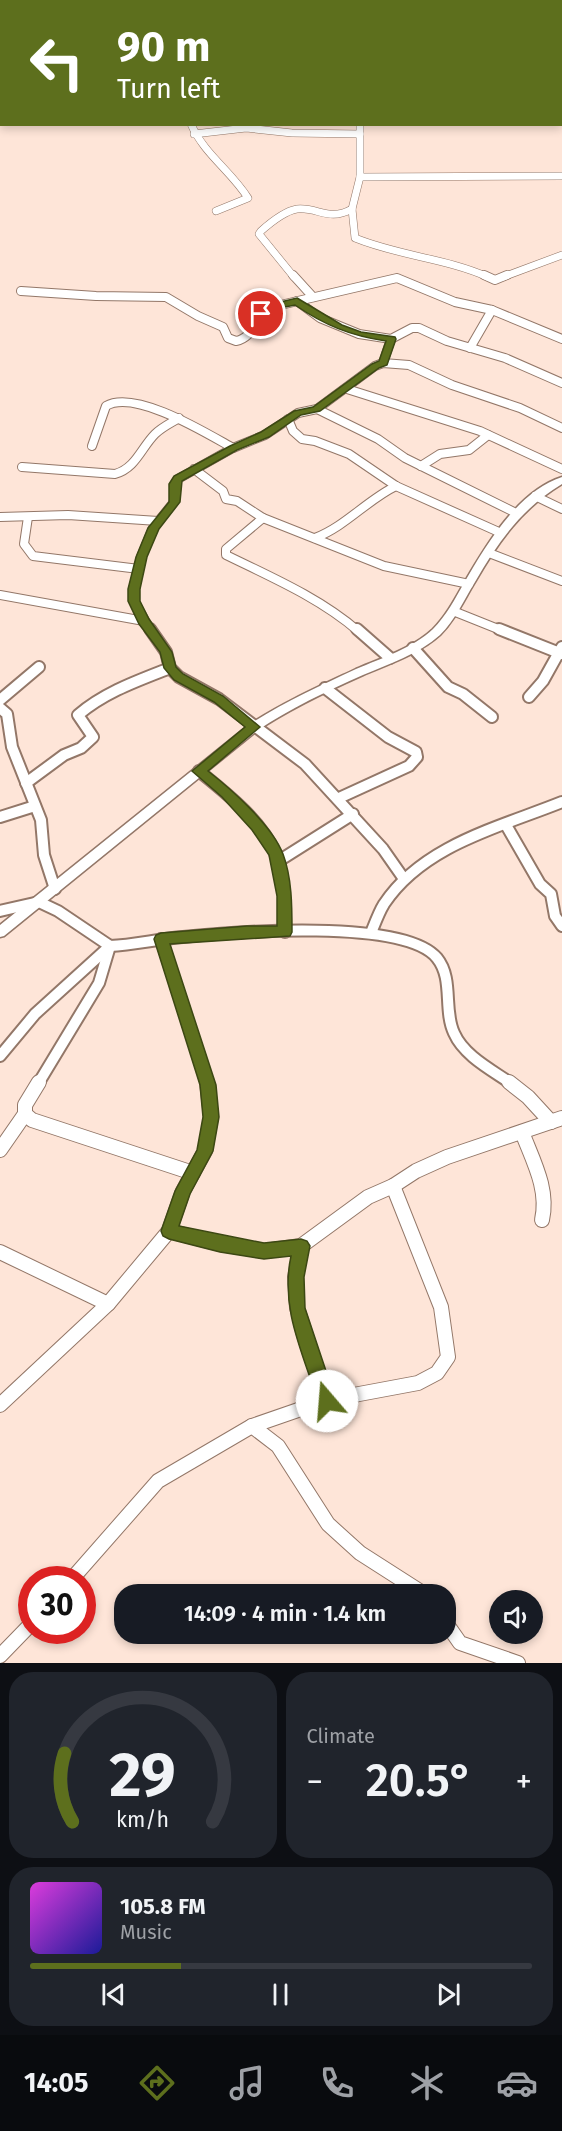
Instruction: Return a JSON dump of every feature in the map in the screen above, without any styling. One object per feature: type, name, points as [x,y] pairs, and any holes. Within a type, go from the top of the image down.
[{"type":"street","points":[[192,126],[196,140],[248,198],[216,211]]},
{"type":"street","points":[[360,126],[360,177],[352,209],[355,238],[384,250],[467,268],[495,280],[562,255]]},
{"type":"street","points":[[194,134],[246,128],[292,134],[302,132],[360,134]]},
{"type":"street","points":[[360,177],[562,176]]},
{"type":"street","points":[[313,297],[294,279],[291,270],[259,234],[263,227],[289,211],[314,210],[324,216],[342,217],[352,209]]},
{"type":"street","points":[[21,291],[96,296],[166,297],[198,316],[218,324],[228,339],[237,342],[243,341],[249,335],[265,310],[397,279],[454,302],[492,310],[562,339]]},
{"type":"street","points":[[297,301],[320,318],[359,334],[391,339],[412,328],[419,328],[440,338],[505,358],[562,383]]},
{"type":"street","points":[[470,348],[492,310]]},
{"type":"street","points":[[383,363],[391,339]]},
{"type":"street","points":[[404,879],[395,863],[353,814],[305,764],[219,699],[179,677],[170,668],[166,652],[144,621],[134,601],[134,589],[141,557],[158,521],[174,502],[175,484],[178,479],[233,448],[265,435],[298,413],[317,409],[375,366],[383,363],[409,365],[452,385],[520,408],[562,428]]},
{"type":"street","points":[[346,389],[488,435],[562,469]]},
{"type":"street","points":[[92,446],[109,403],[145,406],[179,418],[233,448]]},
{"type":"street","points":[[317,409],[378,439],[421,466],[516,513]]},
{"type":"street","points":[[22,467],[115,474],[124,472],[130,468],[157,432],[179,418]]},
{"type":"street","points":[[288,419],[293,431],[302,439],[315,441],[349,454],[396,486],[501,533]]},
{"type":"street","points":[[421,466],[440,454],[469,450],[488,435]]},
{"type":"street","points":[[194,469],[223,491],[226,499],[237,501],[263,518],[384,566],[469,584]]},
{"type":"street","points":[[0,932],[254,727],[282,708],[413,648],[435,633],[453,611],[501,533],[516,513],[535,496],[562,480]]},
{"type":"street","points":[[315,538],[332,533],[381,492],[396,486]]},
{"type":"street","points":[[535,496],[562,509]]},
{"type":"street","points":[[0,517],[68,515],[158,521]]},
{"type":"street","points":[[28,517],[23,545],[26,552],[33,556],[139,569]]},
{"type":"street","points":[[263,518],[226,549],[226,555],[294,588],[346,621],[390,658]]},
{"type":"street","points":[[489,553],[562,581]]},
{"type":"street","points":[[0,595],[144,621]]},
{"type":"street","points":[[453,611],[561,651],[543,681],[530,697]]},
{"type":"street","points":[[413,648],[448,687],[463,694],[492,717]]},
{"type":"street","points":[[0,700],[39,667]]},
{"type":"street","points":[[26,783],[64,755],[90,742],[93,737],[78,715],[87,706],[98,698],[170,668]]},
{"type":"street","points":[[325,688],[388,737],[416,752],[417,758],[409,766],[339,798]]},
{"type":"street","points":[[0,708],[7,714],[12,747],[41,820],[44,855],[55,889]]},
{"type":"street","points":[[0,750],[12,747]]},
{"type":"street","points":[[199,771],[227,794],[257,826],[276,854],[285,896],[285,932]]},
{"type":"street","points":[[371,933],[377,914],[404,879],[425,861],[489,829],[506,825],[562,802]]},
{"type":"street","points":[[0,817],[35,806]]},
{"type":"street","points":[[277,862],[295,853],[353,814]]},
{"type":"street","points":[[506,825],[540,884],[557,893],[555,916],[562,926]]},
{"type":"street","points":[[0,911],[39,902],[58,911],[110,946]]},
{"type":"street","points":[[0,1056],[35,1014],[110,946],[247,932],[371,933],[412,942],[429,951],[444,965],[454,1035],[465,1048],[557,1120]]},
{"type":"street","points":[[0,1405],[108,1304],[169,1231],[183,1191],[205,1151],[211,1117],[208,1085],[161,939]]},
{"type":"street","points":[[0,1150],[25,1114],[25,1105],[99,983],[110,946]]},
{"type":"street","points":[[25,1114],[32,1120],[193,1173]]},
{"type":"street","points":[[169,1231],[220,1244],[264,1251],[301,1246],[368,1197],[393,1186],[416,1171],[447,1157],[557,1120]]},
{"type":"street","points":[[522,1132],[546,1198],[546,1210],[542,1220]]},
{"type":"street","points":[[83,1566],[158,1481],[252,1426],[327,1401],[418,1383],[437,1373],[448,1357],[441,1307],[393,1186]]},
{"type":"street","points":[[301,1246],[295,1277],[297,1308],[327,1401]]},
{"type":"street","points":[[0,1252],[108,1304]]},
{"type":"street","points":[[252,1426],[278,1446],[328,1524],[360,1552],[409,1584]]},
{"type":"street","points":[[0,1656],[18,1637]]},
{"type":"street","points":[[456,1638],[460,1644],[518,1663]]},
{"type":"route","points":[[261,314],[272,307],[297,301],[320,318],[339,327],[359,334],[391,339],[383,363],[375,366],[317,409],[298,413],[265,435],[233,448],[178,479],[175,484],[174,502],[153,528],[141,557],[134,589],[134,601],[144,621],[166,652],[170,668],[179,677],[219,699],[254,727],[199,771],[227,794],[257,826],[276,854],[285,896],[285,932],[207,934],[161,939],[208,1085],[211,1117],[205,1151],[183,1191],[169,1231],[220,1244],[264,1251],[301,1246],[295,1277],[297,1308],[327,1401]]}]
